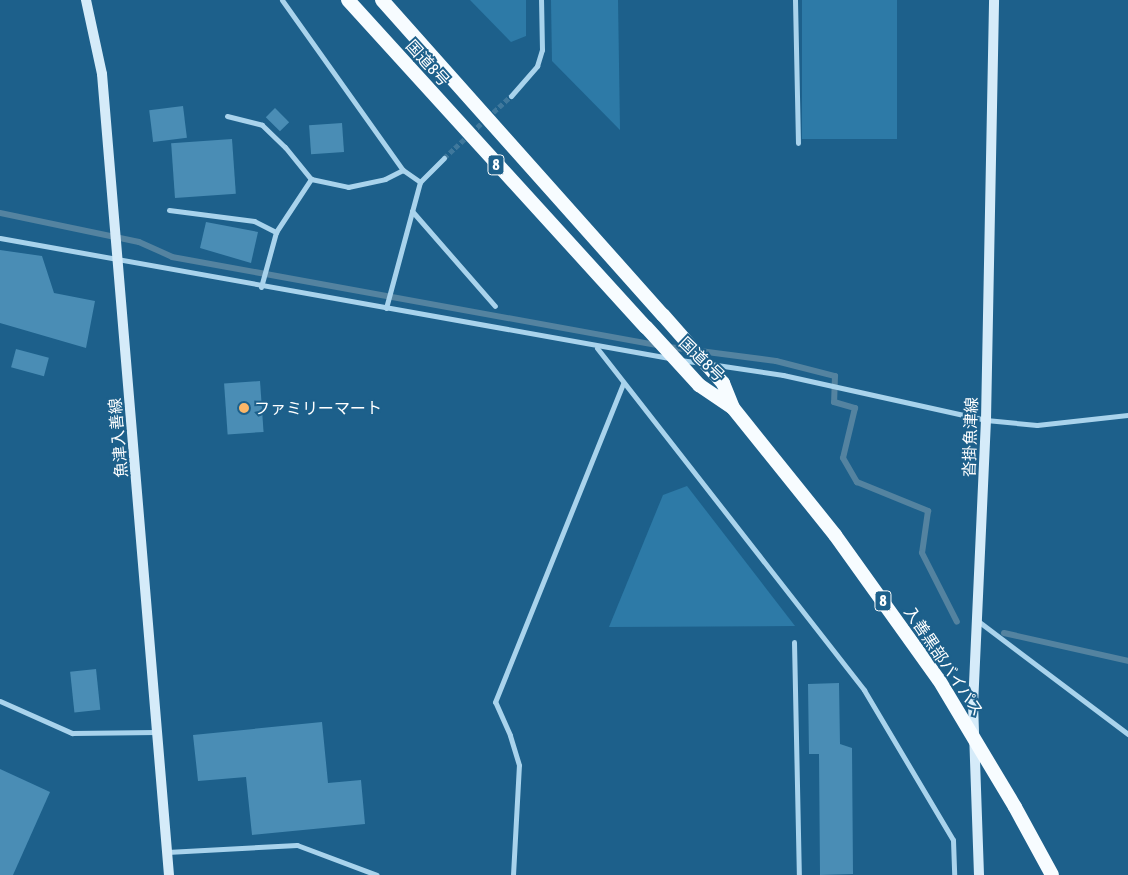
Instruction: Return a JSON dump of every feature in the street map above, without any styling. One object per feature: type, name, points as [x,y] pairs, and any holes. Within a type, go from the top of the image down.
[{"type":"highway","name":"国道8号","points":[[348,0],[699,385],[733,408]]},
{"type":"highway","name":"国道8号","points":[[382,0],[723,383],[733,408]]},
{"type":"highway","name":"入善黒部バイパス","points":[[733,408],[835,535],[939,680],[1015,807],[1052,875]]},
{"type":"main road","name":"魚津入善線","points":[[86,0],[102,74],[169,875]]},
{"type":"main road","name":"沓掛魚津線","points":[[979,875],[973,706],[986,420],[994,0]]},
{"type":"street","points":[[282,0],[403,170],[420,182]]},
{"type":"street","points":[[511,96],[537,66],[542,50],[541,0]]},
{"type":"street","points":[[795,0],[798,143]]},
{"type":"street","points":[[227,116],[262,125],[285,147],[311,179],[348,187],[385,179],[403,170]]},
{"type":"street","points":[[386,308],[420,182],[444,158]]},
{"type":"street","points":[[261,287],[276,232],[311,179]]},
{"type":"street","points":[[169,210],[254,221],[276,232]]},
{"type":"street","points":[[412,211],[495,306]]},
{"type":"street","points":[[0,238],[598,348],[783,374],[986,420],[1037,425],[1128,415]]},
{"type":"street","points":[[598,348],[623,383],[864,690],[953,840],[954,875]]},
{"type":"street","points":[[513,875],[519,766],[510,735],[495,702],[623,383]]},
{"type":"street","points":[[978,621],[1128,734]]},
{"type":"street","points":[[794,642],[799,875]]},
{"type":"street","points":[[0,701],[72,733],[156,732]]},
{"type":"street","points":[[167,852],[297,845],[377,875]]},
{"type":"shaded area","points":[[470,0],[526,0],[526,36],[511,42]]},
{"type":"shaded area","points":[[551,0],[618,0],[620,130],[552,61]]},
{"type":"shaded area","points":[[802,0],[897,0],[897,139],[802,139]]},
{"type":"shaded area","points":[[687,486],[795,626],[609,627],[663,495]]},
{"type":"building","points":[[183,106],[187,138],[153,142],[149,110]]},
{"type":"building","points":[[275,108],[289,122],[280,131],[266,117]]},
{"type":"building","points":[[342,123],[344,152],[311,154],[309,125]]},
{"type":"building","points":[[232,139],[236,194],[175,198],[171,143]]},
{"type":"building","points":[[206,222],[258,232],[251,263],[200,248]]},
{"type":"building","points":[[0,250],[42,256],[54,293],[95,301],[86,348],[0,323]]},
{"type":"building","points":[[16,349],[49,358],[44,376],[11,367]]},
{"type":"building","name":"ファミリーマート","points":[[260,381],[264,432],[228,434],[224,384]]},
{"type":"building","points":[[96,669],[100,710],[74,712],[70,672]]},
{"type":"building","points":[[839,683],[840,744],[852,748],[853,874],[820,875],[819,754],[809,754],[808,684]]},
{"type":"building","points":[[322,722],[328,783],[361,780],[365,824],[252,835],[246,777],[198,781],[193,735]]},
{"type":"building","points":[[0,769],[50,792],[13,875],[0,875]]},
{"type":"waterway","points":[[0,213],[139,242],[172,257],[661,346],[776,361],[835,376],[834,402],[855,408],[843,458],[857,482],[928,511],[922,553],[957,622]]},
{"type":"waterway","points":[[1004,633],[1128,661]]},
{"type":"tunnel","points":[[444,158],[511,96]]},
{"type":"place","name":"ファミリーマート","points":[[244,408]]}]
